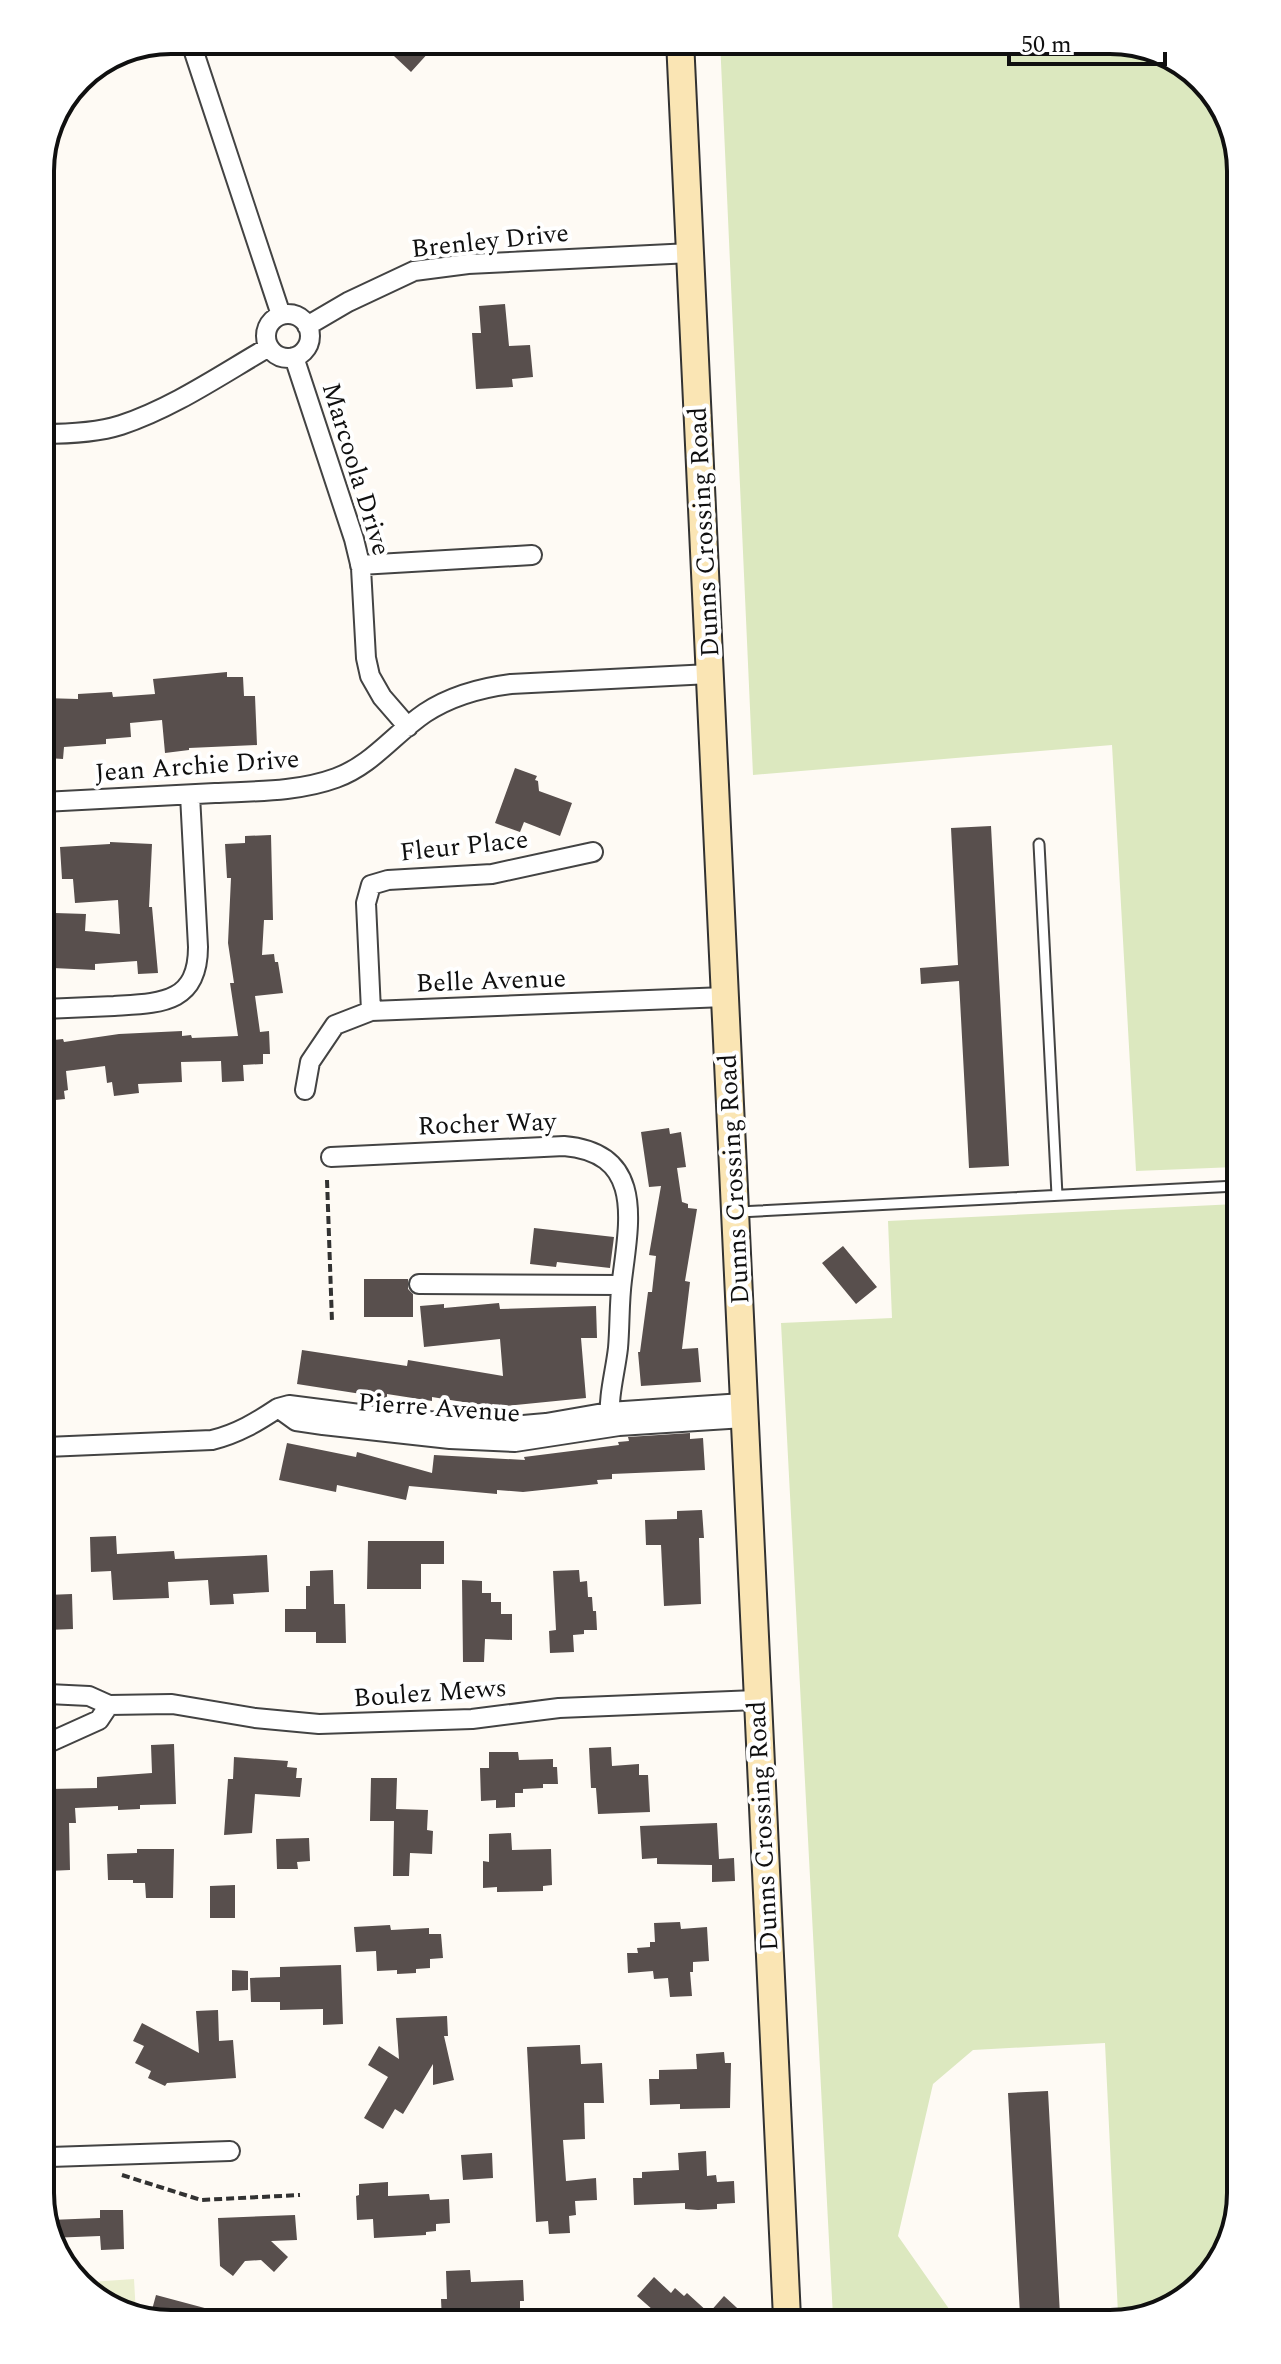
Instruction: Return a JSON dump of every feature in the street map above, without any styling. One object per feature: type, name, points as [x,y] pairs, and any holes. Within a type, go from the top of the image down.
[{"type":"street","points":[[195,54],[281,315]]},
{"type":"street","name":"Dunns Crossing Road","points":[[681,54],[787,2310]]},
{"type":"street","name":"Brenley Drive","points":[[307,326],[348,302],[414,271],[468,264],[691,253]]},
{"type":"street","points":[[281,315],[299,317],[307,326],[308,344],[294,357],[280,356],[269,347],[268,328],[281,315]]},
{"type":"street","points":[[54,433],[93,431],[147,415],[269,347]]},
{"type":"street","name":"Marcoola Drive","points":[[294,357],[354,539],[360,565],[370,676],[382,697],[408,727]]},
{"type":"street","points":[[360,565],[532,555]]},
{"type":"street","name":"Jean Archie Drive","points":[[54,801],[313,785],[337,778],[375,756],[423,714],[451,698],[483,688],[710,674]]},
{"type":"street","points":[[54,1008],[165,1002],[184,990],[191,981],[196,971],[198,947],[190,795]]},
{"type":"street","name":"Fleur Place","points":[[371,1011],[366,903],[371,885],[388,880],[492,874],[593,852]]},
{"type":"street","name":"Belle Avenue","points":[[305,1090],[310,1062],[335,1025],[371,1011],[725,997]]},
{"type":"street","name":"Rocher Way","points":[[331,1157],[564,1146],[585,1148],[601,1155],[618,1174],[628,1199],[628,1240],[621,1285],[618,1348],[610,1386],[610,1420]]},
{"type":"street","points":[[419,1284],[621,1285]]},
{"type":"street","name":"Pierre Avenue","points":[[54,1447],[212,1440],[230,1436],[278,1408],[289,1405],[379,1417],[501,1427],[743,1410]]},
{"type":"street","name":"Boulez Mews","points":[[54,1694],[89,1696],[109,1705],[172,1704],[275,1721],[345,1724],[472,1719],[559,1708],[756,1700]]},
{"type":"street","points":[[54,1740],[99,1720],[109,1705]]},
{"type":"street","points":[[54,2157],[230,2151]]},
{"type":"lane","points":[[1039,844],[1057,1195]]},
{"type":"lane","points":[[736,1212],[1227,1186]]},
{"type":"path","points":[[327,1180],[332,1322]]},
{"type":"path","points":[[113,2173],[201,2200],[300,2195]]},
{"type":"green space","points":[[721,54],[1117,54],[1162,66],[1187,83],[1211,113],[1225,148],[1227,171],[1227,1167],[1136,1171],[1112,745],[753,775]]},
{"type":"green space","points":[[1227,1204],[1226,2208],[1215,2245],[1198,2270],[1168,2294],[1133,2308],[1118,2309],[1105,2043],[973,2050],[933,2084],[898,2236],[950,2310],[833,2310],[781,1323],[892,1318],[888,1221]]},
{"type":"green space","points":[[134,2279],[135,2304],[113,2294],[95,2282]]},
{"type":"building","points":[[392,54],[427,54],[411,72]]},
{"type":"building","points":[[505,304],[509,346],[530,345],[533,377],[512,379],[513,387],[476,389],[472,333],[481,333],[479,306]]},
{"type":"building","points":[[227,672],[227,677],[243,677],[244,696],[255,696],[257,745],[189,748],[165,753],[162,720],[130,723],[131,737],[106,739],[106,744],[64,747],[63,759],[54,758],[54,698],[78,699],[78,694],[112,692],[113,697],[155,694],[153,679]]},
{"type":"building","points":[[515,768],[537,776],[535,780],[538,781],[539,791],[572,803],[560,836],[524,822],[520,832],[495,823]]},
{"type":"building","points":[[991,826],[1009,1166],[969,1168],[959,981],[921,984],[920,968],[958,965],[951,828]]},
{"type":"building","points":[[271,835],[273,920],[264,920],[262,955],[274,954],[283,993],[255,996],[260,1032],[269,1031],[270,1054],[263,1054],[263,1064],[243,1065],[244,1081],[222,1082],[221,1061],[181,1062],[182,1082],[138,1084],[139,1093],[114,1096],[112,1082],[107,1083],[105,1066],[66,1071],[68,1090],[64,1091],[65,1099],[54,1100],[54,1040],[63,1039],[64,1042],[119,1034],[182,1031],[182,1036],[191,1035],[192,1038],[238,1036],[230,983],[234,983],[228,943],[231,878],[227,878],[225,844],[245,843],[245,836]]},
{"type":"building","points":[[152,844],[149,907],[152,907],[158,973],[138,974],[137,961],[95,964],[95,970],[54,968],[55,913],[86,914],[85,931],[120,934],[118,900],[75,903],[73,879],[62,879],[60,847]]},
{"type":"building","points":[[669,1128],[670,1134],[681,1132],[686,1167],[677,1168],[682,1202],[688,1204],[688,1208],[697,1209],[685,1281],[690,1282],[682,1349],[698,1348],[701,1382],[641,1386],[638,1352],[648,1292],[652,1292],[656,1256],[649,1255],[661,1186],[649,1187],[641,1132]]},
{"type":"building","points":[[534,1228],[614,1237],[610,1268],[557,1262],[556,1267],[530,1264]]},
{"type":"building","points":[[843,1246],[877,1287],[856,1304],[822,1263]]},
{"type":"building","points":[[364,1279],[408,1279],[408,1289],[413,1294],[413,1317],[364,1317]]},
{"type":"building","points":[[499,1303],[500,1309],[596,1306],[597,1338],[581,1338],[586,1398],[494,1407],[432,1397],[432,1401],[387,1394],[387,1398],[297,1384],[302,1350],[407,1366],[408,1360],[503,1376],[500,1339],[424,1347],[420,1306],[444,1304],[444,1308]]},
{"type":"building","points":[[690,1433],[690,1439],[703,1438],[705,1470],[612,1474],[612,1479],[597,1480],[598,1484],[523,1492],[497,1490],[497,1494],[409,1486],[406,1500],[337,1485],[336,1492],[279,1480],[287,1443],[356,1457],[357,1452],[432,1473],[434,1455],[525,1460],[524,1457],[619,1445],[618,1442],[629,1441],[628,1437]]},
{"type":"building","points":[[702,1510],[704,1538],[699,1538],[701,1604],[664,1606],[661,1545],[646,1545],[645,1520],[677,1519],[677,1511]]},
{"type":"building","points":[[116,1536],[117,1554],[174,1551],[175,1559],[267,1555],[269,1592],[233,1594],[234,1604],[210,1605],[208,1580],[168,1582],[169,1598],[113,1600],[111,1571],[91,1572],[90,1537]]},
{"type":"building","points":[[368,1541],[444,1541],[444,1564],[421,1564],[421,1589],[367,1589]]},
{"type":"building","points":[[333,1570],[334,1604],[345,1604],[346,1643],[316,1643],[316,1632],[285,1632],[285,1609],[306,1609],[306,1586],[310,1586],[310,1571]]},
{"type":"building","points":[[579,1570],[580,1582],[587,1581],[588,1597],[592,1597],[597,1630],[584,1630],[584,1634],[573,1635],[574,1652],[550,1653],[549,1631],[556,1630],[553,1571]]},
{"type":"building","points":[[462,1580],[482,1581],[482,1593],[491,1593],[491,1602],[501,1602],[501,1614],[512,1614],[512,1640],[485,1639],[484,1662],[463,1662]]},
{"type":"building","points":[[72,1594],[73,1629],[54,1630],[54,1595]]},
{"type":"building","points":[[174,1744],[176,1804],[140,1805],[140,1809],[118,1810],[118,1806],[75,1808],[76,1823],[69,1823],[70,1870],[54,1871],[54,1789],[97,1788],[97,1777],[152,1773],[151,1745]]},
{"type":"building","points":[[611,1747],[612,1766],[639,1764],[639,1775],[648,1775],[650,1812],[598,1814],[596,1788],[591,1788],[589,1748]]},
{"type":"building","points":[[489,1752],[518,1752],[519,1760],[553,1759],[558,1784],[523,1789],[523,1793],[515,1793],[515,1807],[496,1808],[496,1800],[481,1801],[480,1768],[489,1768]]},
{"type":"building","points":[[234,1757],[288,1761],[287,1767],[297,1768],[296,1778],[302,1778],[300,1797],[255,1794],[252,1833],[224,1835],[228,1779],[233,1779]]},
{"type":"building","points":[[371,1778],[397,1778],[396,1809],[428,1810],[427,1830],[433,1831],[432,1854],[410,1853],[409,1876],[393,1876],[394,1821],[370,1821]]},
{"type":"building","points":[[717,1823],[719,1859],[734,1858],[735,1881],[712,1882],[712,1865],[657,1864],[657,1858],[642,1859],[640,1826]]},
{"type":"building","points":[[511,1833],[512,1850],[551,1849],[552,1885],[543,1886],[543,1891],[497,1892],[497,1887],[483,1888],[483,1861],[489,1862],[489,1834]]},
{"type":"building","points":[[309,1838],[310,1861],[297,1862],[298,1869],[277,1869],[276,1839]]},
{"type":"building","points":[[137,1849],[174,1849],[173,1898],[146,1898],[145,1883],[108,1880],[107,1854],[137,1853]]},
{"type":"building","points":[[235,1885],[235,1918],[210,1918],[210,1886]]},
{"type":"building","points":[[680,1922],[681,1929],[707,1927],[709,1961],[693,1962],[693,1972],[690,1972],[692,1996],[670,1997],[668,1978],[654,1979],[653,1971],[628,1973],[627,1953],[638,1953],[637,1948],[650,1947],[650,1942],[655,1942],[654,1923]]},
{"type":"building","points":[[390,1925],[391,1930],[429,1928],[429,1934],[441,1934],[443,1958],[430,1959],[430,1968],[416,1969],[416,1973],[377,1971],[376,1951],[356,1952],[354,1927]]},
{"type":"building","points":[[341,1965],[343,2024],[323,2025],[323,2009],[280,2010],[280,2002],[251,2002],[250,1978],[280,1977],[280,1967]]},
{"type":"building","points":[[232,1970],[248,1971],[248,1990],[232,1991]]},
{"type":"building","points":[[218,2010],[219,2041],[233,2040],[236,2078],[167,2083],[165,2086],[148,2078],[151,2071],[135,2063],[144,2046],[133,2041],[142,2023],[199,2053],[196,2011]]},
{"type":"building","points":[[447,2016],[448,2036],[444,2036],[454,2080],[433,2085],[433,2064],[403,2114],[395,2109],[383,2129],[364,2118],[388,2077],[368,2065],[379,2046],[399,2059],[396,2018]]},
{"type":"building","points":[[580,2045],[581,2064],[602,2063],[604,2103],[584,2103],[585,2139],[563,2140],[566,2181],[596,2178],[597,2200],[575,2201],[576,2215],[569,2216],[570,2233],[549,2234],[548,2221],[536,2222],[527,2047]]},
{"type":"building","points":[[724,2052],[725,2063],[731,2063],[730,2108],[680,2109],[680,2104],[650,2105],[649,2079],[659,2079],[659,2070],[697,2069],[696,2054]]},
{"type":"building","points":[[1048,2091],[1060,2310],[1020,2310],[1008,2093]]},
{"type":"building","points":[[706,2151],[707,2176],[716,2175],[717,2182],[734,2181],[735,2203],[717,2204],[717,2209],[698,2210],[685,2209],[685,2203],[634,2205],[633,2178],[642,2178],[642,2172],[679,2170],[678,2153]]},
{"type":"building","points":[[492,2153],[493,2178],[463,2180],[461,2155]]},
{"type":"building","points":[[388,2182],[388,2196],[429,2194],[430,2200],[449,2199],[450,2223],[436,2224],[436,2231],[426,2232],[426,2235],[374,2238],[373,2219],[357,2220],[359,2184]]},
{"type":"building","points":[[100,2210],[123,2210],[124,2249],[101,2250],[100,2236],[63,2237],[57,2220],[100,2218]]},
{"type":"building","points":[[295,2215],[297,2240],[271,2241],[288,2257],[274,2272],[261,2260],[245,2261],[233,2276],[220,2266],[218,2218]]},
{"type":"building","points":[[470,2270],[471,2282],[523,2280],[524,2301],[520,2301],[520,2309],[442,2310],[441,2299],[447,2299],[446,2271]]},
{"type":"building","points":[[654,2277],[671,2293],[675,2288],[684,2296],[687,2293],[706,2310],[653,2310],[637,2296]]},
{"type":"building","points":[[156,2295],[212,2310],[164,2310],[152,2309]]},
{"type":"building","points":[[724,2296],[739,2310],[712,2310]]}]
